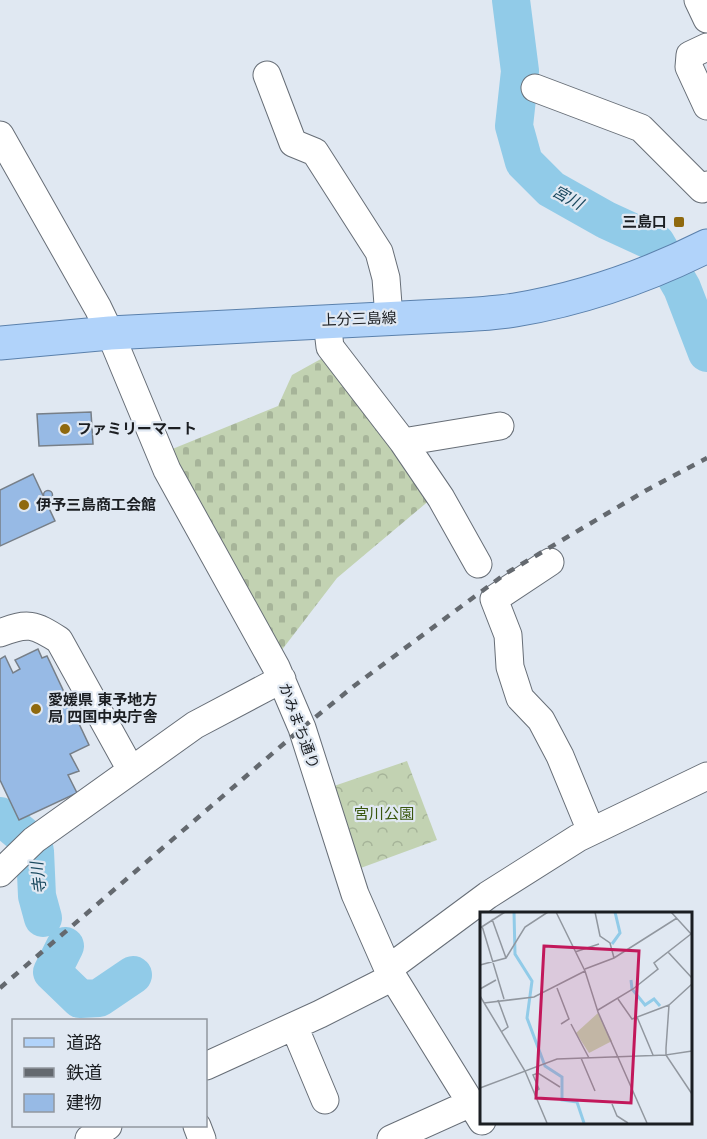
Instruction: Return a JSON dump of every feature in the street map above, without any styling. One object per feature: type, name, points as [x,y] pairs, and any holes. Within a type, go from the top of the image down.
[{"type":"main road","name":"上分三島線","points":[[0,343],[110,333],[460,315],[514,310],[568,299],[646,274],[693,253]]},
{"type":"street","points":[[699,0],[707,19]]},
{"type":"street","points":[[707,47],[690,55],[689,67],[707,106]]},
{"type":"street","points":[[267,75],[292,143],[315,152],[379,252],[386,278],[389,318]]},
{"type":"street","points":[[535,88],[641,128],[702,189],[707,186]]},
{"type":"street","name":"かみまち通り","points":[[0,135],[110,333],[167,470],[282,679],[302,728],[355,894],[391,973],[479,1115]]},
{"type":"street","points":[[327,321],[330,347],[403,442],[441,498],[478,564]]},
{"type":"street","points":[[403,442],[500,426]]},
{"type":"street","points":[[550,562],[494,599],[508,635],[510,667],[520,698],[541,720],[560,756],[591,831]]},
{"type":"street","points":[[0,633],[21,625],[40,628],[59,640],[131,770]]},
{"type":"street","points":[[0,873],[29,844],[195,725],[282,679]]},
{"type":"street","points":[[207,1066],[294,1026],[391,973],[488,895],[591,831],[707,776]]},
{"type":"street","points":[[294,1026],[325,1100]]},
{"type":"street","points":[[391,1139],[479,1115]]},
{"type":"street","name":"かみまち通り","points":[[484,1124],[493,1139]]},
{"type":"street","points":[[88,1139],[105,1127]]},
{"type":"green space","points":[[328,355],[431,499],[337,578],[278,655],[165,452],[278,406],[292,375]]},
{"type":"green space","name":"宮川公園","points":[[407,761],[437,840],[358,869],[334,786]]},
{"type":"building","name":"ファミリーマート","points":[[91,412],[93,444],[39,446],[37,414]]},
{"type":"building","name":"伊予三島商工会館","points":[[33,474],[55,521],[0,546],[0,490]]},
{"type":"building","points":[[48,491],[52,495],[48,499],[44,495]]},
{"type":"building","name":"愛媛県 東予地方 局 四国中央庁舎","points":[[38,649],[42,658],[47,656],[89,745],[70,754],[79,771],[68,775],[77,793],[19,820],[0,780],[0,659],[5,656],[13,673],[20,669],[15,660]]},
{"type":"waterway","name":"宮川","points":[[511,0],[520,71],[514,126],[524,162],[551,189],[606,220],[656,243],[682,288],[707,353]]},
{"type":"waterway","name":"寺川","points":[[0,816],[24,836],[35,851],[37,896],[43,918]]},
{"type":"waterway","name":"寺川","points":[[65,946],[52,972],[80,999],[99,998],[133,975]]},
{"type":"railway","points":[[0,988],[354,686],[505,574],[645,491],[707,458]]},
{"type":"place","name":"三島口","points":[[679,222]]},
{"type":"place","name":"ファミリーマート","points":[[65,429]]},
{"type":"place","name":"伊予三島商工会館","points":[[24,505]]},
{"type":"place","name":"愛媛県 東予地方 局 四国中央庁舎","points":[[36,709]]}]
